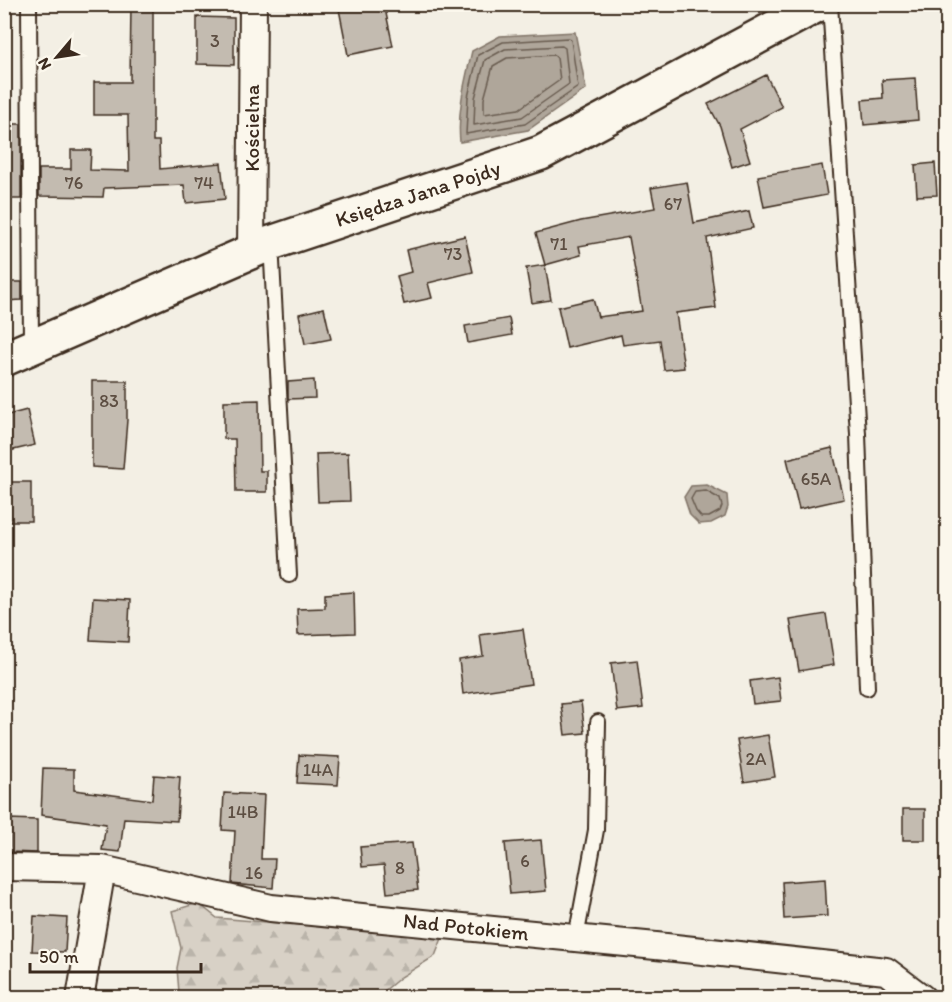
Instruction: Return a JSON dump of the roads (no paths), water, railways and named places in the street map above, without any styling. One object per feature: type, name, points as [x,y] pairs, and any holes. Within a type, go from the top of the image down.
[{"type":"street","name":"Kościelna","points":[[253,4],[261,247]]},
{"type":"street","name":"Księdza Jana Pojdy","points":[[18,353],[261,247],[541,153],[819,4]]},
{"type":"street","name":"Nad Potokiem","points":[[4,867],[102,869],[271,908],[886,971],[922,998]]},
{"type":"street","points":[[80,998],[102,869]]},
{"type":"lane","points":[[18,353],[29,4]]},
{"type":"lane","points":[[830,4],[858,434],[867,688]]},
{"type":"lane","points":[[261,247],[289,575]]},
{"type":"lane","points":[[576,938],[596,831],[598,722]]},
{"type":"water","points":[[575,32],[586,89],[528,130],[460,142],[461,107],[472,51],[500,36]]},
{"type":"water","points":[[707,485],[727,495],[728,507],[725,516],[711,523],[699,524],[690,515],[684,497],[691,486]]}]
